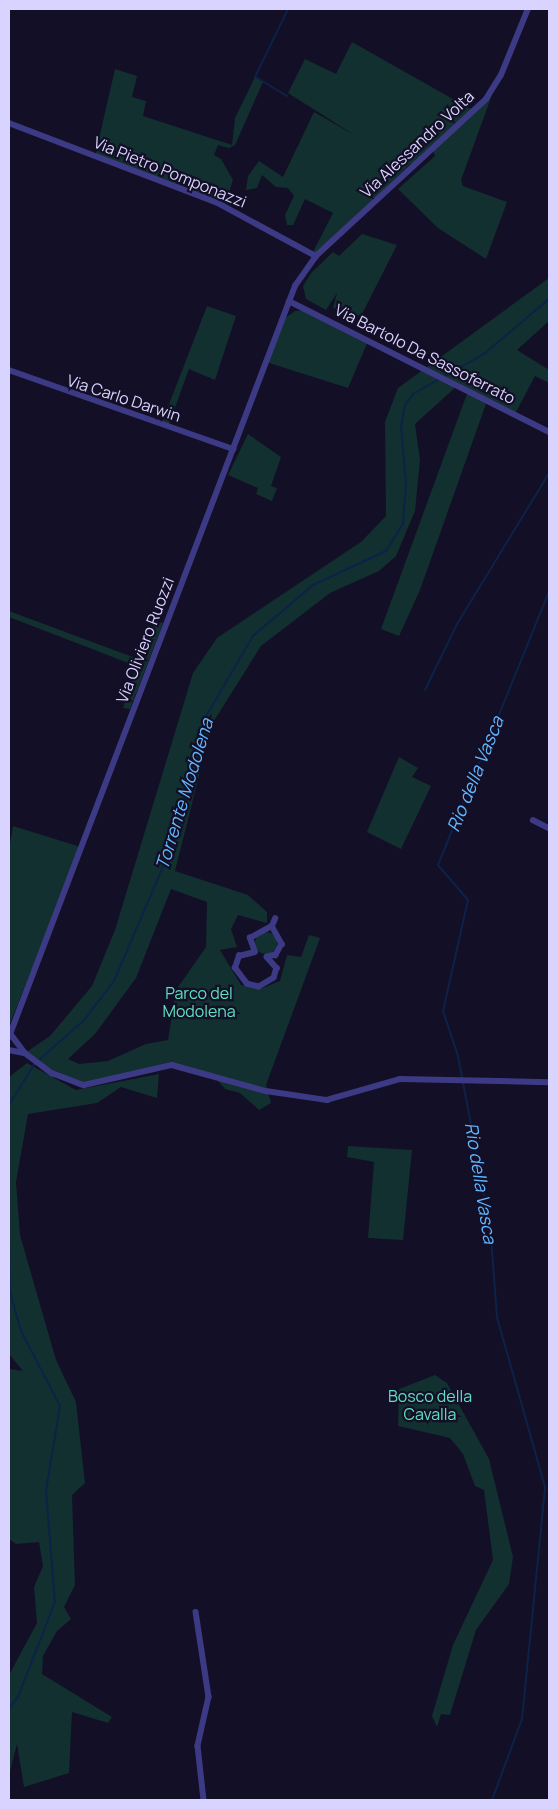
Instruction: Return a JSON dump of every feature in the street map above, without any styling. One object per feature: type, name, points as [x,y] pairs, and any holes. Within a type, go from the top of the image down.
[{"type":"street","name":"Via Alessandro Volta","points":[[316,256],[486,98],[501,75],[528,9]]},
{"type":"street","name":"Via Pietro Pomponazzi","points":[[9,123],[216,202],[316,256]]},
{"type":"street","name":"Via Oliviero Ruozzi","points":[[10,1035],[289,301],[316,256]]},
{"type":"street","name":"Via Bartolo Da Sassoferrato","points":[[289,301],[549,432]]},
{"type":"street","name":"Via Carlo Darwin","points":[[9,370],[233,449]]},
{"type":"street","points":[[533,820],[549,828]]},
{"type":"street","points":[[255,952],[250,938],[272,926],[275,919]]},
{"type":"street","points":[[267,956],[281,950],[272,926]]},
{"type":"street","points":[[255,952],[267,956],[277,968],[274,978],[259,987],[247,984],[235,968],[239,956],[255,952]]},
{"type":"street","points":[[10,1035],[25,1053],[52,1073],[89,1085],[183,1065],[266,1091],[327,1100],[400,1079],[549,1082]]},
{"type":"street","points":[[9,1050],[25,1053]]},
{"type":"street","points":[[196,1612],[209,1697],[198,1746],[204,1800]]},
{"type":"green space","points":[[352,42],[474,111],[496,84],[461,180],[463,186],[507,202],[486,259],[438,228],[398,189],[435,156],[433,150],[415,167],[410,164],[316,256],[312,254],[333,213],[305,199],[293,225],[287,225],[285,215],[294,196],[288,188],[276,187],[262,175],[257,188],[246,190],[248,176],[259,161],[283,177],[314,112],[356,136],[288,93],[305,59],[336,74]]},
{"type":"green space","points":[[115,69],[137,76],[132,97],[146,101],[143,116],[232,145],[235,118],[255,77],[263,82],[235,145],[229,148],[218,145],[214,155],[221,159],[233,180],[224,206],[95,156]]},
{"type":"green space","points":[[362,234],[397,245],[361,316],[333,308],[337,293],[326,310],[306,299],[303,286],[312,272],[333,252],[339,256]]},
{"type":"green space","name":"Parco del Modolena","points":[[549,278],[549,321],[517,350],[549,370],[549,383],[535,376],[515,414],[487,401],[420,590],[399,636],[381,629],[468,391],[457,386],[415,424],[420,460],[415,511],[396,556],[379,571],[330,593],[261,646],[212,724],[175,871],[248,895],[267,912],[267,923],[238,915],[231,929],[237,947],[220,950],[241,985],[260,989],[280,981],[287,955],[301,957],[309,935],[320,938],[266,1085],[271,1103],[259,1110],[240,1093],[225,1089],[212,1074],[183,1065],[104,1083],[74,1083],[25,1053],[50,1036],[92,986],[115,930],[193,673],[217,638],[361,542],[386,516],[385,422],[398,388]],"holes":[[[171,889],[207,902],[206,947],[176,990],[168,1040],[146,1044],[108,1061],[79,1064],[68,1059],[95,1034],[136,978]]]},
{"type":"green space","points":[[207,306],[236,316],[215,380],[189,369],[168,427],[161,425]]},
{"type":"green space","points":[[307,310],[368,341],[348,388],[266,362],[281,321],[295,311]]},
{"type":"green space","points":[[248,434],[281,457],[271,486],[277,488],[272,501],[256,494],[258,488],[228,475]]},
{"type":"green space","points":[[9,611],[138,659],[144,657],[155,621],[163,623],[130,709],[123,708],[136,666],[9,617]]},
{"type":"green space","points":[[399,757],[418,768],[412,777],[431,786],[401,849],[367,832]]},
{"type":"green space","points":[[13,826],[81,847],[9,1026],[9,849]]},
{"type":"green space","points":[[266,932],[274,935],[277,943],[274,951],[266,954],[258,951],[255,943],[258,935]]},
{"type":"green space","points":[[27,1063],[76,1090],[159,1074],[157,1098],[121,1087],[97,1103],[28,1114],[16,1182],[20,1235],[56,1360],[76,1402],[85,1483],[72,1495],[75,1585],[64,1607],[71,1619],[57,1631],[43,1656],[42,1674],[112,1717],[108,1723],[72,1712],[69,1773],[24,1787],[17,1744],[9,1775],[9,1675],[37,1623],[34,1587],[43,1566],[39,1542],[16,1544],[9,1539],[9,1369],[23,1371],[9,1354],[9,1077]]},
{"type":"green space","points":[[348,1146],[412,1150],[403,1240],[368,1238],[374,1162],[347,1157]]},
{"type":"green space","name":"Bosco della Cavalla","points":[[435,1375],[447,1383],[489,1459],[513,1557],[509,1584],[476,1630],[450,1715],[441,1714],[437,1727],[432,1716],[453,1645],[493,1560],[484,1490],[475,1486],[463,1454],[450,1438],[398,1426],[399,1389]]},
{"type":"waterway","points":[[287,96],[255,77],[288,9]]},
{"type":"waterway","name":"Torrente Modolena","points":[[39,1060],[84,1020],[114,981],[168,855],[205,718],[253,636],[313,585],[386,551],[403,524],[406,484],[401,426],[405,405],[413,394],[484,354],[549,299]]},
{"type":"waterway","points":[[425,690],[457,624],[549,473]]},
{"type":"waterway","name":"Rio della Vasca","points":[[492,1800],[522,1719],[545,1487],[497,1317],[490,1224],[458,1056],[443,1011],[468,900],[438,865],[549,592]]},
{"type":"waterway","name":"Torrente Modolena","points":[[9,1105],[35,1063]]},
{"type":"waterway","name":"Torrente Modolena","points":[[9,1235],[10,1292],[21,1331],[60,1406],[46,1491],[55,1602],[18,1697],[9,1708]]}]
